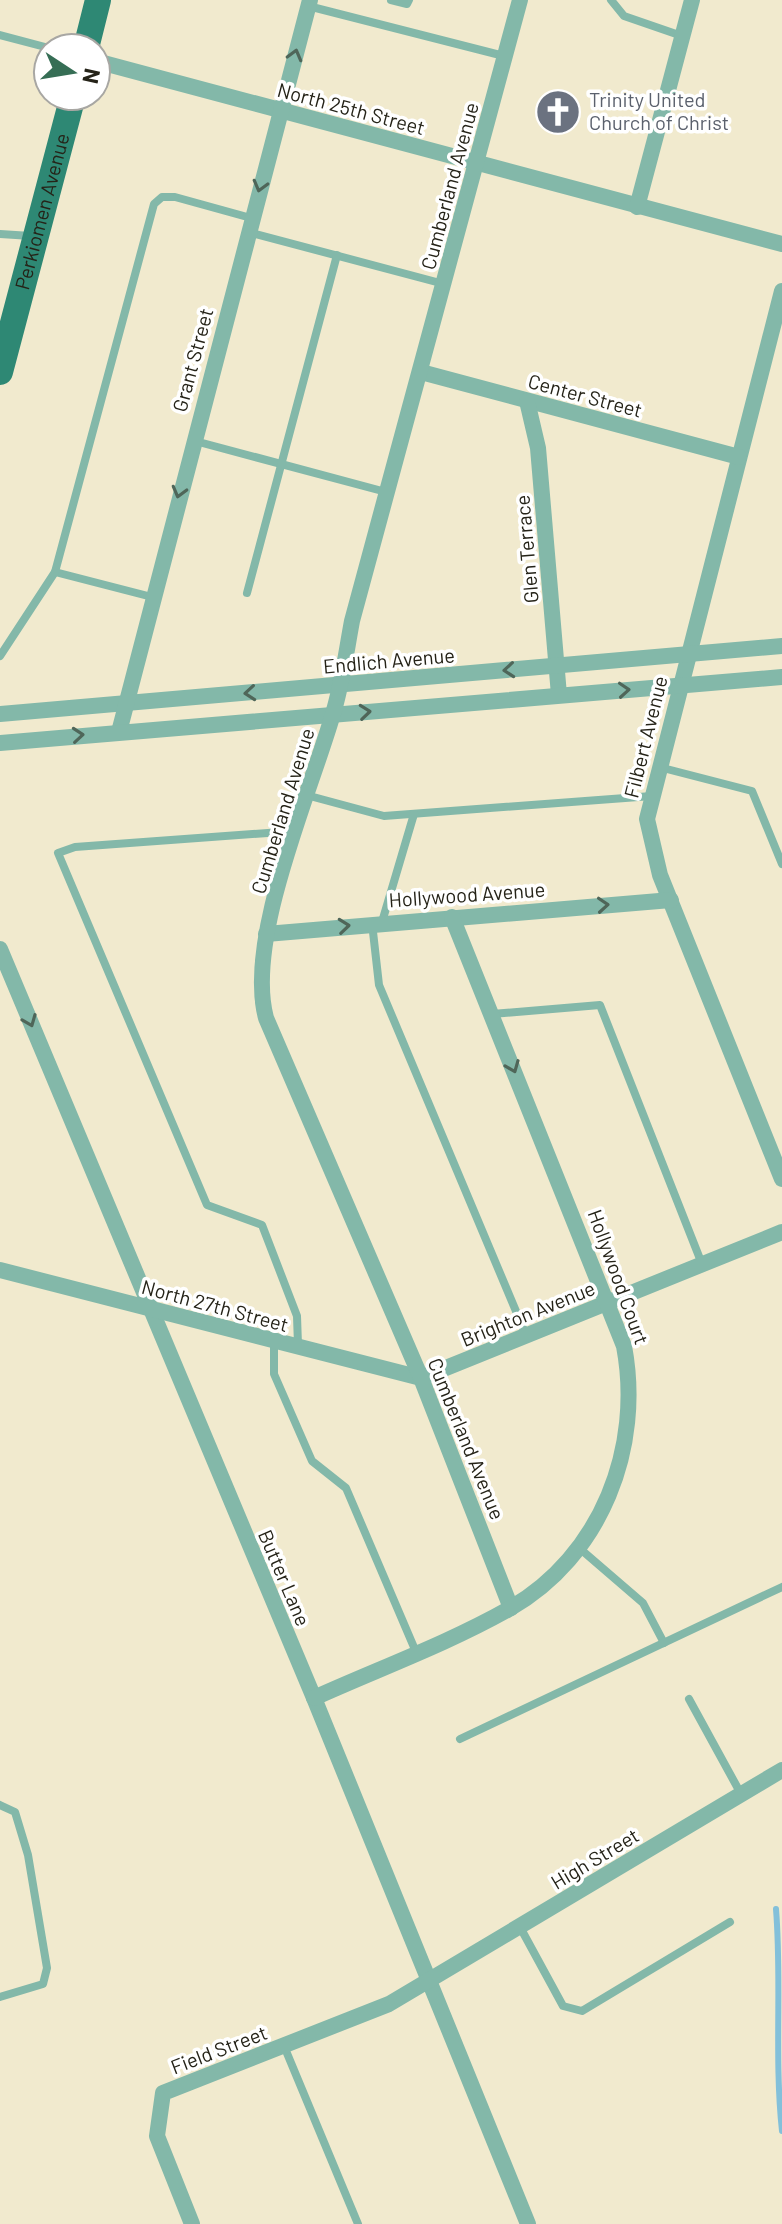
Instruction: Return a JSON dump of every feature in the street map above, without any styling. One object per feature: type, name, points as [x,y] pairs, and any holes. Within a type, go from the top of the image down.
[{"type":"main road","points":[[90,32],[98,0]]},
{"type":"main road","name":"Perkiomen Avenue","points":[[0,372],[69,112]]},
{"type":"street","name":"Cumberland Avenue","points":[[511,1608],[421,1378],[266,1018],[260,983],[266,934],[306,795],[333,715],[387,492],[520,0]]},
{"type":"street","points":[[637,207],[692,0]]},
{"type":"street","name":"Grant Street","points":[[119,732],[309,3]]},
{"type":"street","name":"North 25th Street","points":[[112,65],[782,244]]},
{"type":"street","name":"Filbert Avenue","points":[[782,291],[679,686],[652,796],[647,833],[782,1179]]},
{"type":"street","name":"Center Street","points":[[421,372],[739,457]]},
{"type":"street","name":"Glen Terrace","points":[[527,401],[538,448],[559,695]]},
{"type":"street","name":"Endlich Avenue","points":[[0,714],[782,646]]},
{"type":"street","points":[[0,743],[782,677]]},
{"type":"street","name":"Hollywood Avenue","points":[[266,934],[377,922],[671,900]]},
{"type":"street","name":"Hollywood Court","points":[[314,1698],[511,1608],[555,1572],[578,1547],[601,1513],[615,1484],[630,1418],[624,1346],[452,917]]},
{"type":"street","name":"Butter Lane","points":[[0,949],[148,1310],[314,1698],[366,1834],[528,2224]]},
{"type":"street","name":"Brighton Avenue","points":[[421,1378],[782,1232]]},
{"type":"street","name":"North 27th Street","points":[[0,1270],[421,1378]]},
{"type":"street","name":"High Street","points":[[284,2046],[389,2004],[429,1982],[782,1770]]},
{"type":"street","name":"Field Street","points":[[192,2224],[157,2136],[163,2093],[284,2046]]},
{"type":"lane","points":[[391,0],[407,4],[409,0]]},
{"type":"lane","points":[[611,0],[624,16],[682,36]]},
{"type":"lane","points":[[309,3],[505,56]]},
{"type":"lane","points":[[0,35],[32,43]]},
{"type":"lane","points":[[0,656],[55,572],[154,204],[162,197],[175,197],[337,255],[445,284]]},
{"type":"lane","points":[[0,234],[35,236]]},
{"type":"lane","points":[[247,593],[337,255]]},
{"type":"lane","points":[[193,440],[387,492]]},
{"type":"lane","points":[[55,572],[152,597]]},
{"type":"lane","points":[[659,767],[752,791],[782,864]]},
{"type":"lane","points":[[306,795],[384,816],[652,796]]},
{"type":"lane","points":[[414,814],[377,922],[379,985],[526,1336]]},
{"type":"lane","points":[[296,831],[75,847],[58,853],[207,1205],[262,1225],[297,1316],[299,1349]]},
{"type":"lane","points":[[492,1014],[600,1005],[702,1265]]},
{"type":"lane","points":[[274,1342],[274,1374],[312,1461],[346,1488],[416,1652]]},
{"type":"lane","points":[[578,1547],[643,1603],[664,1643]]},
{"type":"lane","points":[[460,1739],[782,1587]]},
{"type":"lane","points":[[689,1699],[741,1794]]},
{"type":"lane","points":[[0,1805],[15,1812],[28,1855],[47,1968],[43,1984],[0,1997]]},
{"type":"lane","points":[[520,1927],[563,2006],[582,2011],[730,1922]]},
{"type":"lane","points":[[284,2046],[358,2224]]},
{"type":"waterway","points":[[776,1909],[782,2131]]},
{"type":"place","name":"Trinity United Church of Christ","points":[[558,112]]}]
